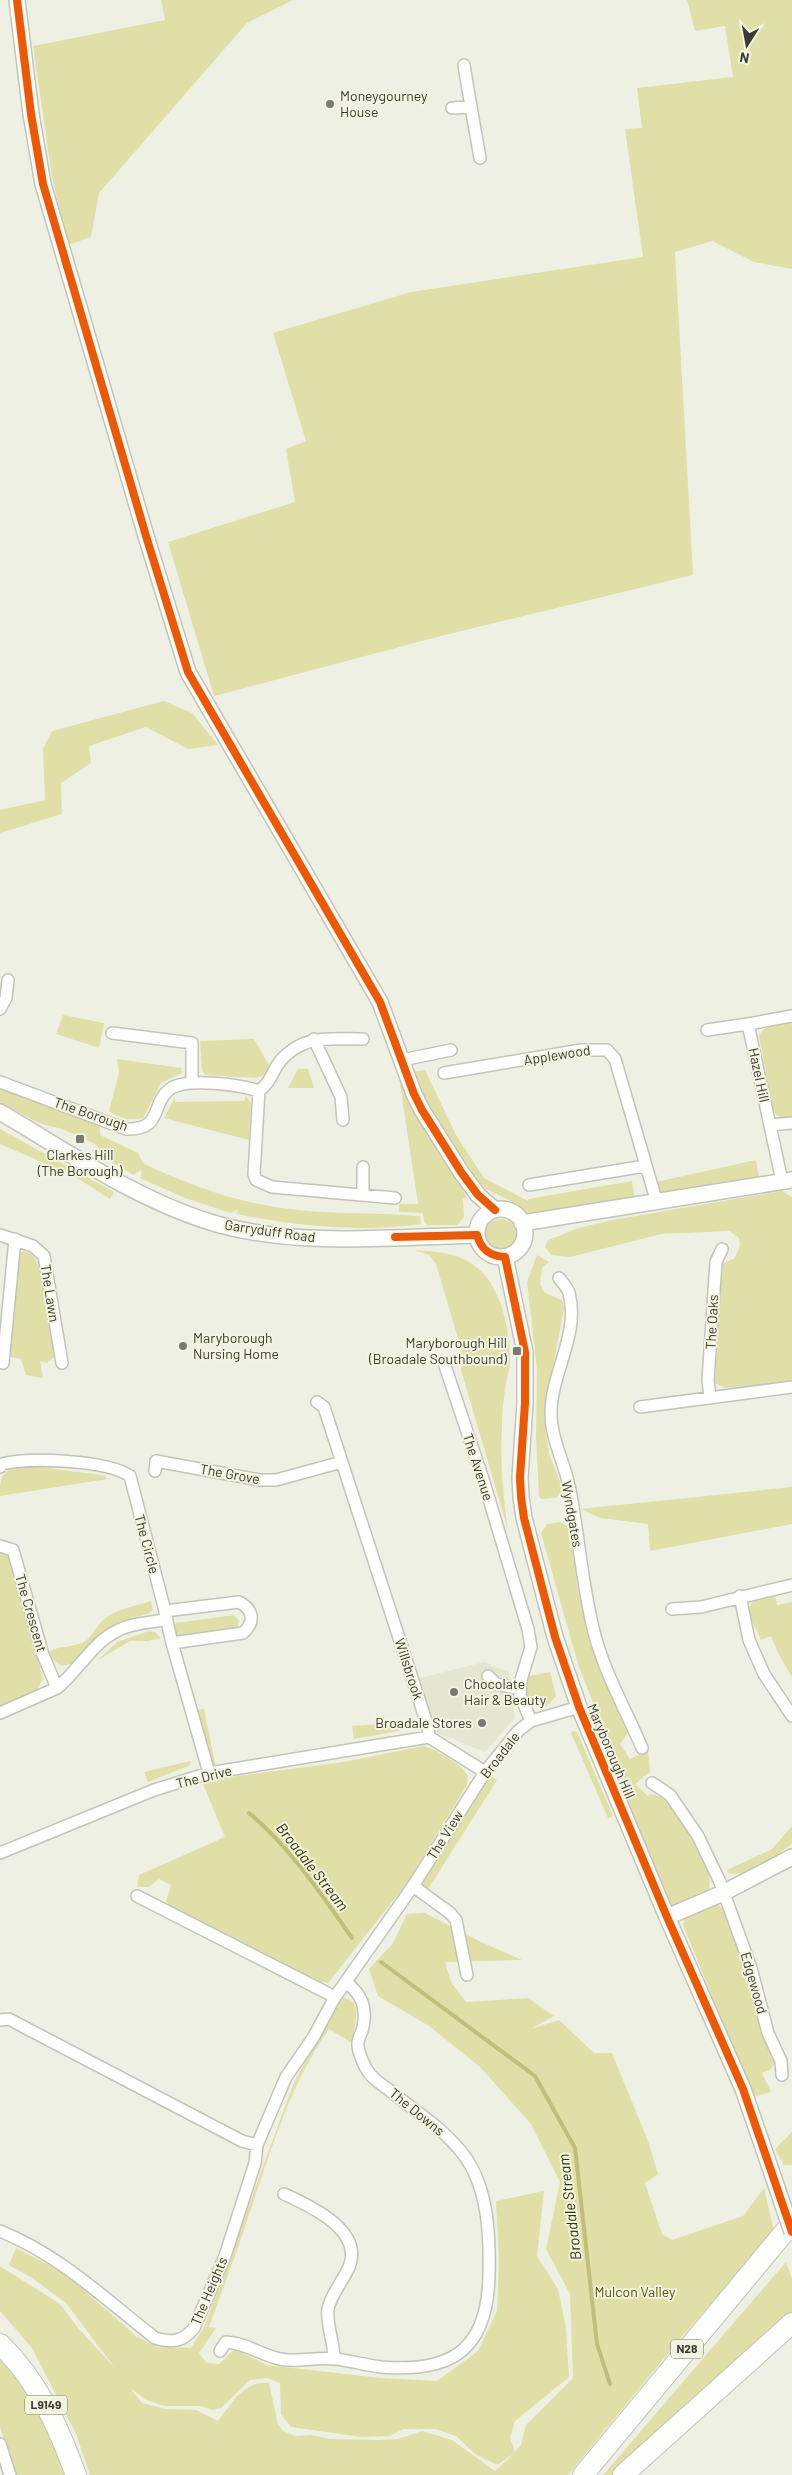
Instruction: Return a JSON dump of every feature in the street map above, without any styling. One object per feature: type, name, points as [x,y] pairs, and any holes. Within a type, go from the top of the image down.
[{"type":"highway","name":"N28","points":[[582,2475],[792,2223]]},
{"type":"highway","points":[[623,2475],[792,2323]]},
{"type":"highway","points":[[770,2344],[792,2340]]},
{"type":"highway","name":"L9149","points":[[0,2344],[12,2356],[41,2394],[62,2437],[76,2475]]},
{"type":"street","points":[[17,0],[31,114],[43,184],[146,536],[188,672],[380,1002],[414,1094],[440,1140],[478,1195],[495,1210],[511,1212],[522,1223],[524,1237],[522,1244],[518,1250],[505,1257],[489,1254],[483,1249],[477,1235],[482,1220],[495,1210]]},
{"type":"street","points":[[464,65],[480,158]]},
{"type":"street","points":[[452,108],[471,107]]},
{"type":"street","points":[[0,1009],[6,998],[8,980]]},
{"type":"street","points":[[707,1030],[792,1016]]},
{"type":"street","name":"Hazel Hill","points":[[748,1024],[770,1125],[787,1180]]},
{"type":"street","points":[[112,1033],[192,1042],[192,1083]]},
{"type":"street","points":[[363,1038],[314,1039],[295,1046],[280,1062],[270,1082],[259,1091],[254,1174],[256,1180],[272,1187],[395,1198]]},
{"type":"street","points":[[314,1039],[341,1097],[343,1120]]},
{"type":"street","points":[[402,1060],[451,1050]]},
{"type":"street","name":"Applewood","points":[[444,1073],[581,1050],[608,1050],[615,1059],[657,1203]]},
{"type":"street","name":"The Borough","points":[[0,1082],[126,1129],[138,1129],[150,1123],[156,1115],[165,1093],[173,1087],[192,1083],[242,1086],[259,1091]]},
{"type":"street","name":"Garryduff Road","points":[[0,1112],[129,1187],[192,1215],[220,1225],[268,1234],[320,1238],[477,1235]]},
{"type":"street","points":[[770,1125],[792,1123]]},
{"type":"street","points":[[530,1185],[645,1166]]},
{"type":"street","points":[[363,1167],[363,1195]]},
{"type":"street","points":[[522,1223],[657,1203],[787,1180]]},
{"type":"street","name":"The Lawn","points":[[0,1235],[33,1246],[44,1256],[62,1363]]},
{"type":"street","points":[[3,1364],[15,1239]]},
{"type":"street","name":"The Oaks","points":[[710,1397],[708,1380],[716,1262],[722,1249]]},
{"type":"street","name":"Maryborough Hill","points":[[505,1257],[525,1352],[525,1403],[520,1478],[524,1518],[555,1637],[579,1707],[667,1917],[743,2089],[792,2232]]},
{"type":"street","name":"Wyndgates","points":[[559,1278],[569,1291],[571,1310],[568,1338],[554,1388],[551,1412],[554,1437],[569,1486],[579,1558],[594,1633],[642,1748]]},
{"type":"street","name":"The Avenue","points":[[445,1366],[510,1569],[531,1646],[520,1689]]},
{"type":"street","points":[[640,1407],[792,1387]]},
{"type":"street","points":[[318,1402],[324,1407],[342,1462]]},
{"type":"street","name":"The Circle","points":[[0,1467],[2,1464],[20,1460],[68,1462],[122,1470],[130,1476],[172,1643],[209,1773]]},
{"type":"street","name":"The Grove","points":[[155,1471],[156,1461],[260,1480],[276,1480],[342,1462]]},
{"type":"street","name":"Willsbrook","points":[[342,1462],[387,1602],[424,1738]]},
{"type":"street","name":"The Crescent","points":[[0,1546],[13,1550],[43,1655],[57,1688]]},
{"type":"street","points":[[672,1608],[702,1607],[740,1596],[792,1585]]},
{"type":"street","points":[[740,1596],[748,1640],[764,1674],[792,1716]]},
{"type":"street","points":[[0,1713],[57,1688],[70,1677],[101,1642],[118,1630],[166,1615],[239,1602],[248,1607],[252,1616],[250,1626],[243,1633],[172,1643]]},
{"type":"street","points":[[488,1676],[496,1684],[520,1689],[520,1695],[530,1721]]},
{"type":"street","name":"Broadale","points":[[478,1784],[485,1772],[518,1731],[530,1721],[579,1707]]},
{"type":"street","points":[[424,1738],[485,1772]]},
{"type":"street","name":"The Drive","points":[[0,1853],[154,1790],[209,1773],[424,1738]]},
{"type":"street","name":"Edgewood","points":[[652,1783],[670,1795],[698,1836],[723,1893],[751,1968],[768,2033],[781,2061],[782,2075]]},
{"type":"street","name":"The View","points":[[372,1947],[478,1784]]},
{"type":"street","points":[[667,1917],[723,1893],[792,1857]]},
{"type":"street","points":[[413,1886],[450,1912],[456,1920],[467,1975]]},
{"type":"street","points":[[137,1896],[335,1997]]},
{"type":"street","name":"The Heights","points":[[0,2231],[53,2258],[93,2286],[155,2338],[178,2341],[188,2337],[194,2328],[225,2256],[255,2163],[257,2145],[286,2077],[313,2038],[335,1997],[372,1947]]},
{"type":"street","name":"The Downs","points":[[220,2351],[226,2342],[240,2343],[276,2358],[334,2358],[380,2367],[413,2368],[439,2364],[459,2355],[473,2339],[482,2321],[489,2277],[489,2230],[482,2193],[465,2156],[442,2131],[368,2072],[357,2046],[363,2027],[365,2004],[356,1990],[346,1982]]},
{"type":"street","points":[[0,2020],[9,2020],[24,2027],[242,2141],[257,2145]]},
{"type":"street","points":[[284,2194],[301,2202],[336,2224],[350,2244],[352,2254],[350,2265],[328,2309],[334,2358]]},
{"type":"street","points":[[0,2444],[10,2475]]},
{"type":"shaded area","points":[[484,1662],[509,1672],[515,1718],[485,1752],[432,1731],[416,1679]]},
{"type":"green space","points":[[161,0],[293,0],[247,23],[99,193],[91,237],[68,245],[52,177],[33,46],[165,20]]},
{"type":"green space","points":[[687,0],[792,0],[792,269],[754,262],[712,241],[675,252],[693,575],[441,636],[214,696],[168,542],[295,502],[286,449],[306,441],[273,333],[411,292],[643,257],[625,129],[642,128],[637,88],[733,77],[725,26],[695,31]]},
{"type":"green space","points":[[164,701],[192,713],[218,745],[188,749],[146,727],[89,746],[91,763],[61,783],[62,814],[0,833],[0,810],[45,800],[43,749],[52,731]]},
{"type":"green space","points":[[63,1015],[104,1023],[99,1048],[56,1034]]},
{"type":"green space","points":[[792,1022],[792,1117],[784,1118],[777,1115],[773,1110],[759,1036],[768,1027]]},
{"type":"green space","points":[[254,1039],[269,1065],[265,1074],[257,1078],[205,1075],[202,1070],[200,1041]]},
{"type":"green space","points":[[117,1059],[181,1068],[182,1073],[161,1083],[143,1118],[125,1119],[109,1111],[119,1073]]},
{"type":"green space","points":[[298,1069],[308,1069],[314,1088],[288,1088]]},
{"type":"green space","points":[[425,1070],[456,1135],[484,1178],[528,1201],[528,1199],[632,1181],[635,1200],[532,1217],[517,1204],[486,1189],[474,1178],[433,1119],[411,1072]]},
{"type":"green space","points":[[403,1083],[427,1132],[467,1198],[463,1199],[464,1217],[457,1225],[427,1225],[424,1222],[423,1213],[399,1212],[399,1204],[418,1204],[400,1084]]},
{"type":"green space","points":[[0,1088],[100,1126],[100,1135],[138,1153],[144,1164],[224,1195],[258,1204],[293,1210],[420,1216],[421,1224],[376,1228],[329,1227],[282,1222],[237,1214],[238,1209],[231,1213],[185,1198],[140,1178],[142,1171],[140,1170],[134,1175],[106,1159],[95,1144],[62,1129],[39,1123],[0,1102]]},
{"type":"green space","points":[[246,1096],[251,1103],[249,1140],[164,1118],[175,1097],[175,1102],[244,1101]]},
{"type":"green space","points":[[0,1129],[114,1192],[110,1199],[74,1176],[0,1144]]},
{"type":"green space","points":[[756,1160],[759,1178],[660,1199],[656,1182]]},
{"type":"green space","points":[[782,1191],[792,1197],[792,1381],[725,1388],[715,1383],[720,1265],[735,1258],[740,1245],[739,1238],[729,1231],[661,1234],[570,1257],[551,1255],[545,1247],[548,1240],[579,1228],[607,1221]]},
{"type":"green space","points":[[501,1219],[507,1220],[512,1224],[516,1229],[516,1241],[512,1246],[507,1250],[501,1251],[495,1250],[490,1246],[486,1241],[485,1235],[486,1229],[490,1224],[495,1220]]},
{"type":"green space","points":[[414,1250],[448,1254],[472,1264],[483,1273],[492,1285],[503,1312],[507,1327],[510,1360],[503,1404],[501,1441],[502,1479],[508,1530],[461,1370],[462,1352],[436,1264],[429,1255]]},
{"type":"green space","points":[[22,1251],[33,1256],[39,1267],[51,1320],[55,1356],[47,1363],[40,1361],[43,1378],[26,1375],[21,1359],[11,1357],[11,1331],[18,1257]]},
{"type":"green space","points":[[537,1255],[549,1262],[542,1268],[540,1285],[545,1293],[562,1300],[564,1308],[544,1416],[549,1454],[563,1489],[562,1494],[555,1498],[542,1499],[539,1497],[536,1437],[537,1369],[527,1282]]},
{"type":"green space","points":[[21,1465],[94,1474],[105,1476],[107,1479],[0,1496],[0,1484],[3,1476],[9,1470]]},
{"type":"green space","points":[[792,1487],[792,1524],[650,1551],[648,1524],[601,1518],[580,1509]]},
{"type":"green space","points":[[561,1522],[570,1528],[577,1586],[589,1635],[628,1733],[620,1744],[630,1759],[648,1750],[650,1772],[635,1784],[648,1796],[651,1794],[662,1797],[695,1841],[707,1866],[710,1878],[709,1891],[672,1908],[637,1832],[620,1773],[578,1664],[541,1533],[547,1524]]},
{"type":"green space","points":[[0,1549],[6,1550],[10,1557],[43,1679],[35,1693],[0,1709]]},
{"type":"green space","points":[[775,1595],[777,1605],[792,1602],[792,1677],[779,1655],[771,1636],[761,1640],[750,1613],[751,1603],[755,1600]]},
{"type":"green space","points":[[151,1601],[153,1611],[118,1623],[104,1632],[75,1663],[61,1666],[49,1657],[48,1652],[57,1648],[76,1645],[85,1641],[108,1616],[126,1608]]},
{"type":"green space","points":[[234,1615],[239,1621],[237,1629],[177,1637],[175,1635],[174,1626],[176,1623]]},
{"type":"green space","points":[[149,1631],[155,1632],[161,1638],[148,1641],[130,1641],[98,1660],[117,1642]]},
{"type":"green space","points":[[550,1672],[556,1696],[546,1707],[530,1705],[525,1700],[529,1676]]},
{"type":"green space","points":[[204,1709],[216,1768],[213,1768],[196,1710]]},
{"type":"green space","points":[[405,1722],[406,1726],[399,1731],[354,1739],[352,1726]]},
{"type":"green space","points":[[573,1731],[577,1732],[613,1816],[608,1818],[571,1733]]},
{"type":"green space","points":[[423,1746],[434,1750],[462,1768],[468,1777],[467,1785],[407,1883],[328,1983],[321,1982],[169,1905],[166,1901],[171,1885],[159,1879],[149,1887],[137,1887],[139,1875],[225,1837],[203,1784],[222,1778],[344,1762]]},
{"type":"green space","points":[[190,1761],[190,1765],[148,1782],[144,1772]]},
{"type":"green space","points":[[485,1772],[497,1780],[425,1894],[413,1886]]},
{"type":"green space","points":[[792,1826],[792,1844],[762,1865],[745,1872],[728,1873],[727,1870],[772,1849]]},
{"type":"green space","points":[[715,1902],[725,1911],[757,2006],[762,2036],[775,2063],[770,2070],[762,2073],[771,2092],[753,2097],[683,1925],[684,1919]]},
{"type":"green space","name":"Mulcon Valley","points":[[425,1913],[479,1941],[522,1960],[445,1962],[451,1982],[466,2002],[528,1998],[554,2016],[531,2029],[559,2020],[594,2053],[612,2053],[648,2141],[658,2174],[645,2183],[662,2234],[672,2240],[743,2216],[764,2188],[774,2231],[679,2340],[568,2475],[90,2475],[76,2434],[32,2348],[0,2311],[0,2266],[60,2304],[79,2329],[115,2368],[66,2303],[32,2278],[9,2265],[16,2248],[65,2273],[137,2337],[159,2347],[191,2348],[204,2327],[293,2085],[321,2029],[341,1998],[353,2002],[356,2008],[356,2022],[352,2043],[329,2029],[293,2093],[209,2327],[216,2328],[199,2353],[207,2363],[219,2364],[235,2349],[266,2365],[381,2378],[437,2381],[478,2351],[497,2311],[499,2260],[496,2201],[544,2191],[537,2256],[558,2289],[566,2328],[569,2377],[515,2421],[510,2438],[515,2452],[521,2445],[526,2425],[573,2378],[570,2294],[546,2249],[560,2182],[531,2124],[480,2067],[429,2026],[378,1996],[369,1969],[393,1943],[407,1914]],"holes":[[[267,2378],[280,2383],[281,2414],[291,2427],[361,2437],[390,2436],[403,2429],[435,2429],[456,2436],[475,2454],[497,2465],[515,2453],[495,2471],[452,2440],[422,2431],[398,2439],[377,2440],[329,2439],[312,2435],[295,2436],[283,2431],[278,2424],[269,2383],[252,2385],[239,2394],[218,2421],[196,2410],[165,2409],[142,2403],[130,2388],[146,2400],[165,2406],[201,2406],[212,2410],[221,2408],[250,2380]]]},
{"type":"green space","points":[[792,2132],[792,2165],[784,2165],[775,2149]]},
{"type":"green space","points":[[786,2262],[792,2279],[792,2323],[617,2475],[603,2475]]},
{"type":"green space","points":[[0,2356],[26,2390],[45,2422],[66,2475],[16,2475],[0,2427]]},
{"type":"waterway","name":"Broadale Stream","points":[[249,1813],[292,1856],[352,1938]]},
{"type":"waterway","name":"Broadale Stream","points":[[381,1962],[535,2076],[575,2148],[597,2344],[610,2384]]},
{"type":"cycle path","points":[[17,0],[31,114],[43,184],[146,536],[188,672],[380,1002],[414,1094],[422,1110],[461,1172],[478,1195],[495,1210]]},
{"type":"cycle path","points":[[395,1237],[477,1235],[481,1245],[487,1251],[491,1254],[505,1257],[525,1352],[525,1403],[520,1477],[521,1497],[524,1518],[555,1637],[579,1707],[667,1917],[743,2089],[792,2232]]},
{"type":"place","name":"Moneygourney House","points":[[330,104]]},
{"type":"place","name":"Clarkes Hill (The Borough)","points":[[80,1139]]},
{"type":"place","name":"Maryborough Nursing Home","points":[[183,1346]]},
{"type":"place","name":"Maryborough Hill (Broadale Southbound)","points":[[517,1351]]},
{"type":"place","name":"Chocolate Hair & Beauty","points":[[454,1692]]},
{"type":"place","name":"Broadale Stores","points":[[482,1723]]}]
